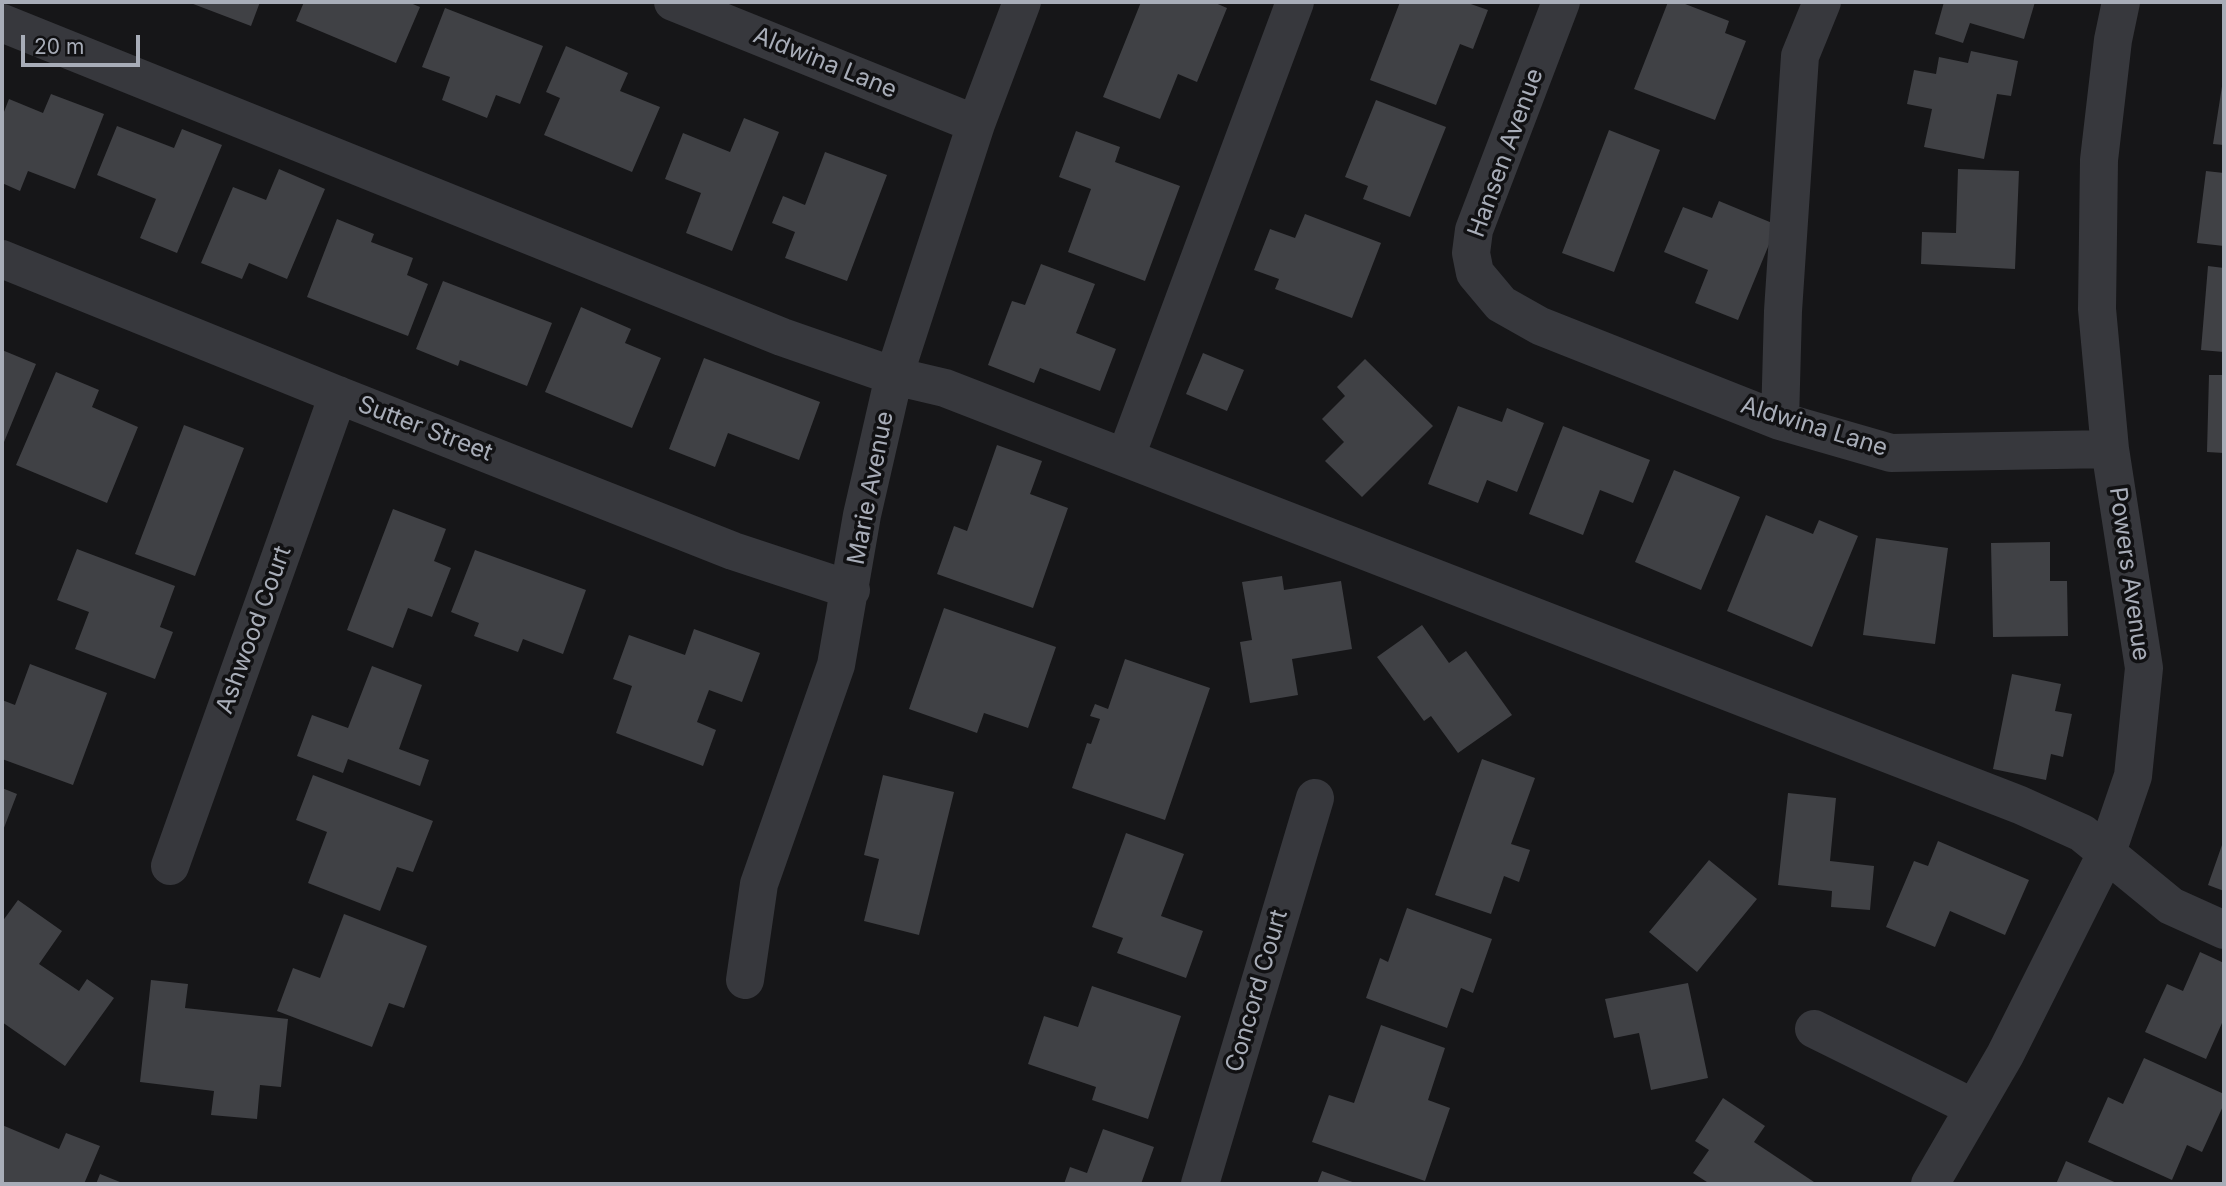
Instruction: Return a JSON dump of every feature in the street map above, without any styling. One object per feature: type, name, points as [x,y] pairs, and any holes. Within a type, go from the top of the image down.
[{"type":"street","name":"Aldwina Lane","points":[[673,2],[976,124]]},
{"type":"street","name":"Marie Avenue","points":[[745,980],[759,884],[836,665],[862,515],[894,376],[976,124],[1021,2]]},
{"type":"street","points":[[1126,456],[1295,2]]},
{"type":"street","name":"Hansen Avenue","points":[[1561,2],[1474,230],[1471,253],[1475,273],[1501,304],[1540,326],[1571,338]]},
{"type":"street","points":[[1780,421],[1783,311],[1800,56],[1822,2]]},
{"type":"street","name":"Powers Avenue","points":[[1930,1184],[2005,1055],[2107,852],[2133,776],[2144,668],[2110,449],[2097,309],[2099,160],[2113,40],[2121,2]]},
{"type":"street","points":[[2,23],[782,337],[894,376],[945,388],[1126,456],[2020,804],[2082,833],[2171,906],[2224,930]]},
{"type":"street","name":"Sutter Street","points":[[2,259],[733,551],[851,590]]},
{"type":"street","name":"Aldwina Lane","points":[[1571,338],[1780,421],[1891,453],[2110,449]]},
{"type":"street","name":"Ashwood Court","points":[[170,866],[338,395]]},
{"type":"street","name":"Concord Court","points":[[1200,1184],[1315,799]]},
{"type":"street","points":[[1814,1029],[1974,1108]]},
{"type":"building","points":[[188,2],[260,2],[251,26]]},
{"type":"building","points":[[304,2],[408,2],[420,7],[396,63],[296,21]]},
{"type":"building","points":[[1141,2],[1213,2],[1227,8],[1197,82],[1178,74],[1160,119],[1103,97]]},
{"type":"building","points":[[1400,2],[1465,2],[1488,10],[1473,49],[1460,44],[1436,105],[1370,80]]},
{"type":"building","points":[[1668,2],[1680,2],[1729,21],[1725,33],[1746,41],[1715,120],[1634,89]]},
{"type":"building","points":[[1944,2],[2035,2],[2024,39],[1970,23],[1963,43],[1935,34]]},
{"type":"building","points":[[445,8],[543,46],[520,104],[496,95],[487,118],[442,100],[450,77],[422,67]]},
{"type":"building","points":[[566,46],[628,73],[620,91],[660,107],[632,172],[544,135],[560,98],[546,92]]},
{"type":"building","points":[[1971,51],[2018,61],[2011,96],[1997,94],[1984,159],[1924,147],[1932,109],[1907,104],[1914,70],[1936,74],[1939,57],[1968,63]]},
{"type":"building","points":[[2224,80],[2224,145],[2213,144]]},
{"type":"building","points":[[51,94],[104,114],[75,189],[28,171],[20,191],[2,183],[2,117],[9,99],[43,113]]},
{"type":"building","points":[[1376,100],[1446,127],[1410,217],[1363,199],[1368,186],[1345,177]]},
{"type":"building","points":[[744,118],[779,132],[732,251],[686,233],[701,193],[665,179],[683,133],[730,152]]},
{"type":"building","points":[[117,126],[174,148],[182,129],[222,145],[177,253],[140,238],[156,199],[97,175]]},
{"type":"building","points":[[1609,130],[1660,150],[1614,272],[1562,253]]},
{"type":"building","points":[[1076,131],[1120,147],[1115,162],[1180,186],[1145,281],[1068,252],[1091,189],[1059,177]]},
{"type":"building","points":[[825,152],[887,175],[847,281],[785,258],[795,232],[772,223],[783,196],[805,205]]},
{"type":"building","points":[[279,169],[325,189],[287,279],[249,263],[242,279],[201,263],[233,187],[266,200]]},
{"type":"building","points":[[1958,169],[2019,171],[2015,269],[1921,264],[1922,232],[1956,233]]},
{"type":"building","points":[[2206,171],[2224,173],[2224,246],[2197,243]]},
{"type":"building","points":[[1719,201],[1777,225],[1738,320],[1695,303],[1708,270],[1664,252],[1683,207],[1712,218]]},
{"type":"building","points":[[1305,214],[1381,243],[1352,318],[1275,289],[1279,279],[1254,270],[1270,229],[1295,238]]},
{"type":"building","points":[[337,219],[374,234],[371,242],[413,258],[407,275],[428,284],[408,336],[307,297]]},
{"type":"building","points":[[1041,264],[1095,284],[1076,333],[1116,349],[1100,391],[1040,368],[1034,383],[988,365],[1012,301],[1025,305]]},
{"type":"building","points":[[2208,266],[2224,268],[2224,352],[2201,350]]},
{"type":"building","points":[[443,281],[552,323],[527,386],[460,360],[458,366],[416,349]]},
{"type":"building","points":[[581,307],[631,329],[625,343],[661,358],[632,428],[545,392]]},
{"type":"building","points":[[2,350],[36,364],[2,447]]},
{"type":"building","points":[[1203,353],[1244,370],[1227,411],[1186,394]]},
{"type":"building","points":[[704,358],[820,402],[799,460],[728,433],[715,467],[669,449]]},
{"type":"building","points":[[1365,359],[1433,426],[1362,497],[1325,461],[1344,442],[1322,419],[1345,396],[1337,387]]},
{"type":"building","points":[[56,372],[99,390],[92,407],[138,427],[107,503],[16,465]]},
{"type":"building","points":[[2209,375],[2224,375],[2224,453],[2207,452]]},
{"type":"building","points":[[1458,406],[1502,422],[1507,408],[1544,423],[1517,492],[1487,480],[1478,503],[1428,484]]},
{"type":"building","points":[[184,425],[244,448],[195,576],[135,554]]},
{"type":"building","points":[[1563,426],[1650,460],[1633,503],[1600,490],[1583,535],[1529,514]]},
{"type":"building","points":[[997,445],[1042,461],[1030,494],[1068,508],[1033,608],[937,574],[954,526],[967,531]]},
{"type":"building","points":[[1674,470],[1740,497],[1701,590],[1635,562]]},
{"type":"building","points":[[393,509],[446,529],[434,561],[451,568],[432,617],[408,608],[393,648],[347,630]]},
{"type":"building","points":[[1766,515],[1813,534],[1819,520],[1858,536],[1812,647],[1727,611]]},
{"type":"building","points":[[1876,538],[1948,548],[1935,644],[1863,635]]},
{"type":"building","points":[[2050,542],[2050,581],[2067,581],[2068,636],[1993,637],[1991,543]]},
{"type":"building","points":[[77,549],[175,586],[160,627],[173,632],[155,679],[75,649],[89,612],[57,600]]},
{"type":"building","points":[[475,550],[586,590],[563,654],[523,639],[518,652],[474,636],[479,623],[451,612]]},
{"type":"building","points":[[1282,576],[1284,590],[1341,581],[1352,649],[1292,659],[1298,695],[1250,703],[1240,642],[1252,640],[1242,582]]},
{"type":"building","points":[[944,608],[1056,647],[1028,728],[984,713],[977,733],[909,709]]},
{"type":"building","points":[[1422,625],[1449,663],[1466,651],[1512,715],[1458,753],[1431,716],[1424,721],[1377,657]]},
{"type":"building","points":[[694,629],[760,653],[742,702],[709,690],[697,722],[716,730],[703,766],[616,733],[632,686],[613,679],[629,635],[685,655]]},
{"type":"building","points":[[1125,659],[1210,688],[1165,820],[1072,788],[1087,743],[1091,744],[1100,719],[1090,716],[1095,704],[1108,709]]},
{"type":"building","points":[[30,664],[107,693],[73,785],[2,759],[2,700],[15,705]]},
{"type":"building","points":[[372,666],[422,685],[399,749],[429,760],[420,786],[348,759],[343,773],[297,756],[312,715],[348,728]]},
{"type":"building","points":[[2012,674],[2061,684],[2055,711],[2072,714],[2063,757],[2051,754],[2046,780],[1993,769]]},
{"type":"building","points":[[1482,759],[1535,778],[1511,844],[1530,850],[1519,882],[1504,876],[1491,914],[1435,895]]},
{"type":"building","points":[[313,775],[433,821],[413,872],[397,867],[380,911],[308,883],[327,832],[296,820]]},
{"type":"building","points":[[883,775],[954,792],[919,935],[864,921],[879,859],[864,855]]},
{"type":"building","points":[[2,788],[17,794],[2,833]]},
{"type":"building","points":[[1788,793],[1836,798],[1830,861],[1874,866],[1870,910],[1831,907],[1832,891],[1778,885]]},
{"type":"building","points":[[1126,833],[1184,854],[1161,916],[1203,931],[1186,978],[1117,953],[1123,938],[1092,927]]},
{"type":"building","points":[[1938,841],[2029,880],[2005,935],[1950,911],[1935,947],[1886,927],[1914,861],[1928,866]]},
{"type":"building","points":[[2222,845],[2224,846],[2224,891],[2208,885]]},
{"type":"building","points":[[1709,860],[1757,899],[1697,972],[1649,932]]},
{"type":"building","points":[[18,900],[62,931],[39,964],[79,991],[87,979],[114,998],[65,1066],[2,1022],[2,922]]},
{"type":"building","points":[[1407,908],[1492,939],[1473,993],[1461,988],[1447,1028],[1366,998],[1380,958],[1388,962]]},
{"type":"building","points":[[344,914],[427,946],[404,1008],[389,1003],[372,1047],[277,1011],[293,968],[320,978]]},
{"type":"building","points":[[2200,952],[2224,963],[2224,1024],[2222,1023],[2206,1059],[2145,1032],[2167,984],[2183,991]]},
{"type":"building","points":[[151,980],[188,984],[185,1008],[288,1019],[281,1087],[260,1085],[257,1119],[211,1115],[214,1091],[140,1082]]},
{"type":"building","points":[[1688,983],[1708,1078],[1651,1090],[1639,1033],[1614,1038],[1605,999]]},
{"type":"building","points":[[1092,986],[1181,1016],[1148,1119],[1092,1100],[1096,1087],[1028,1064],[1044,1016],[1078,1027]]},
{"type":"building","points":[[1381,1025],[1445,1048],[1428,1100],[1450,1108],[1425,1181],[1312,1142],[1329,1095],[1354,1103]]},
{"type":"building","points":[[2144,1058],[2224,1094],[2224,1104],[2202,1152],[2187,1145],[2172,1180],[2088,1142],[2108,1097],[2123,1104]]},
{"type":"building","points":[[1723,1098],[1765,1126],[1754,1142],[1817,1184],[1710,1184],[1693,1173],[1709,1150],[1695,1141]]},
{"type":"building","points":[[2,1125],[59,1149],[66,1133],[100,1146],[84,1184],[2,1184]]},
{"type":"building","points":[[1103,1129],[1154,1147],[1141,1184],[1064,1184],[1070,1167],[1087,1173]]},
{"type":"building","points":[[2066,1161],[2119,1184],[2056,1184]]},
{"type":"building","points":[[1322,1171],[1358,1184],[1317,1184]]},
{"type":"building","points":[[100,1174],[125,1184],[96,1184]]}]
